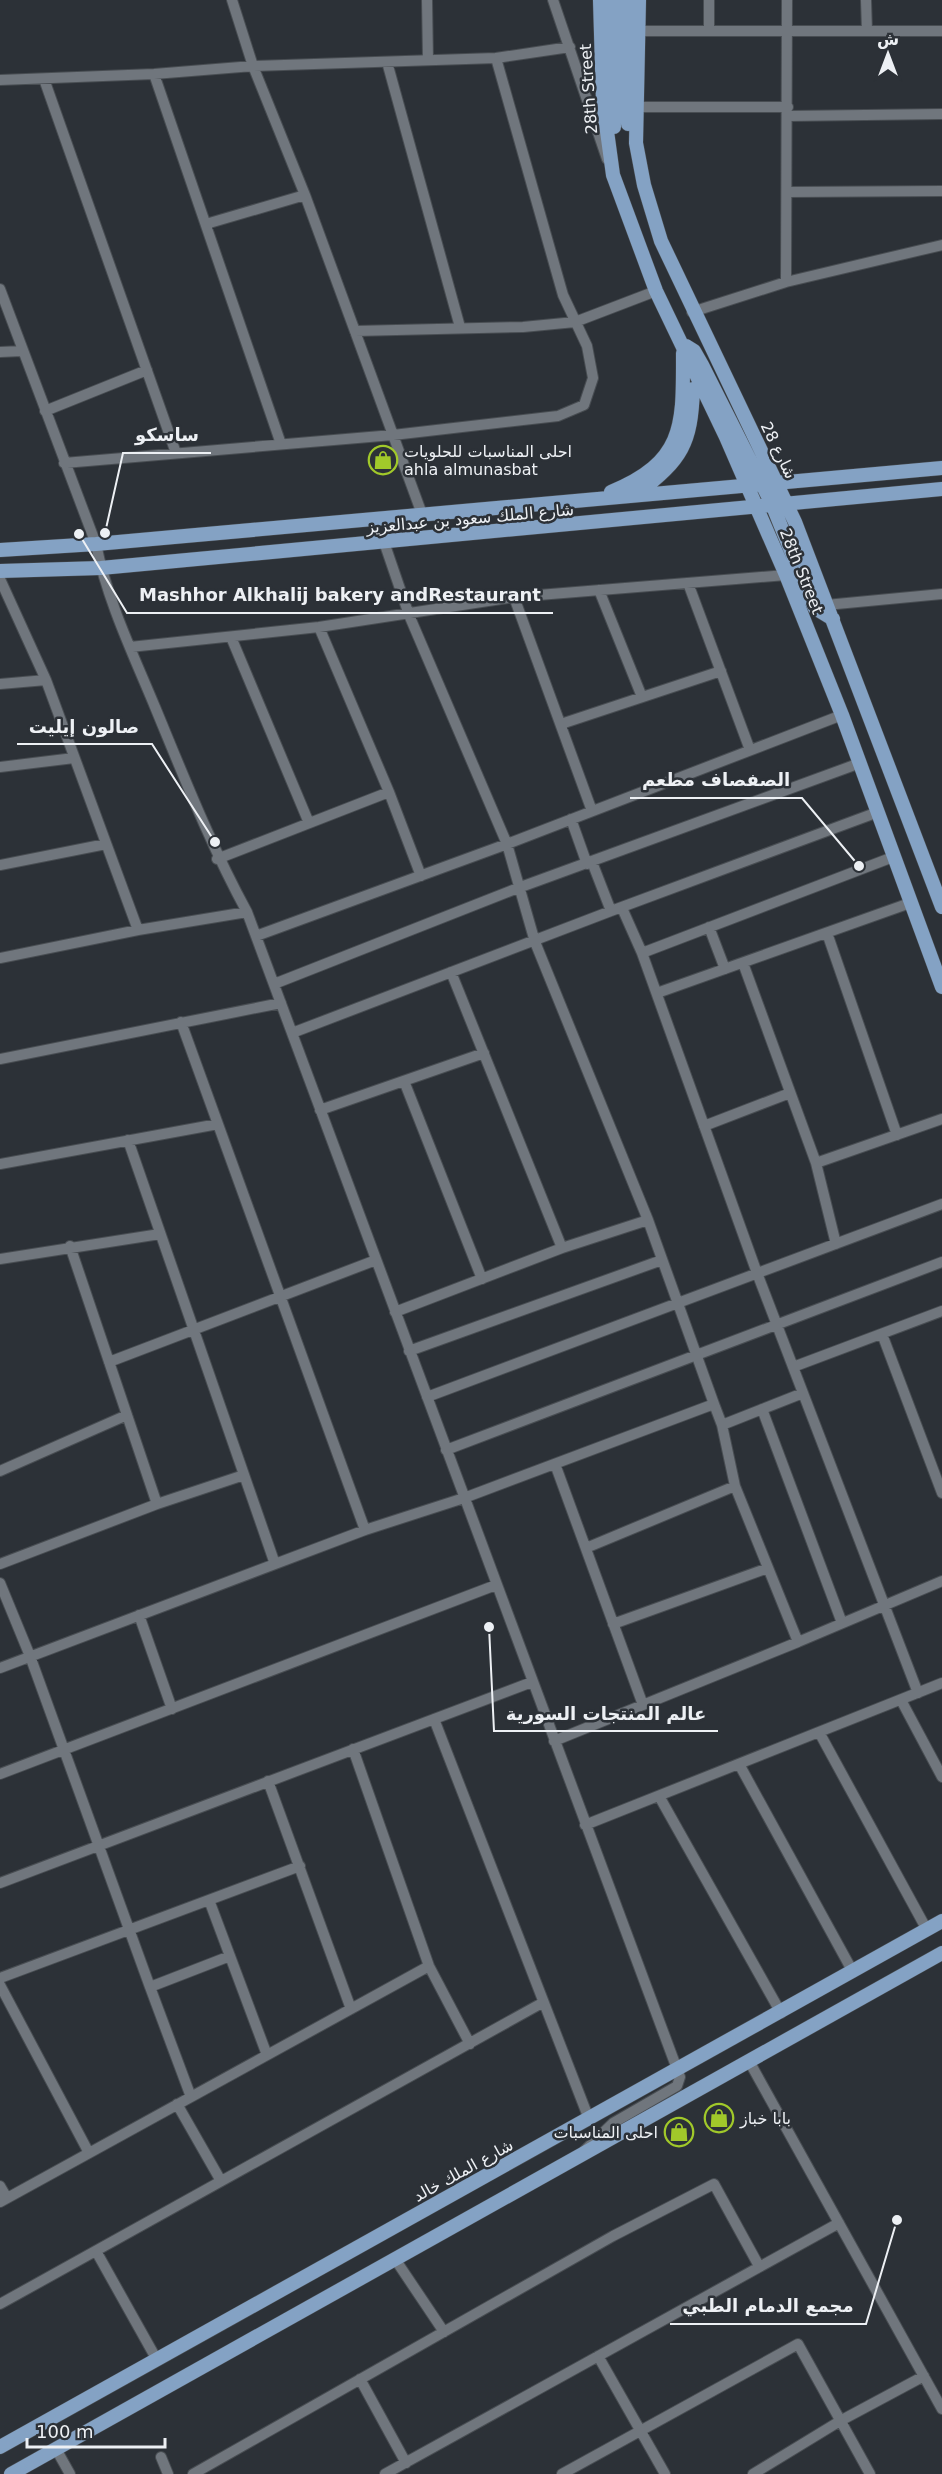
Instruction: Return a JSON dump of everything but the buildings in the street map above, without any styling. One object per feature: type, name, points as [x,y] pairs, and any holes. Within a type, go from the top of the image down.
[{"type":"main road","name":"28th Street","points":[[600,0],[603,102],[613,176],[656,291],[747,483],[786,575],[842,715],[942,987]]},
{"type":"main road","name":"28th Street","points":[[613,0],[613,176]]},
{"type":"main road","points":[[625,0],[628,128],[636,142]]},
{"type":"main road","name":"شارع 28","points":[[639,0],[636,142],[644,185],[661,241],[832,619],[941,901]]},
{"type":"main road","points":[[597,498],[632,483],[651,471],[668,453],[678,432],[682,413],[681,345],[694,351],[769,482]]},
{"type":"main road","points":[[636,493],[671,464],[687,440],[692,420],[694,372]]},
{"type":"main road","name":"شارع الملك سعود بن عبدالعزيز","points":[[0,550],[422,514],[747,483],[942,468]]},
{"type":"main road","name":"شارع الملك سعود بن عبدالعزيز","points":[[0,571],[101,568],[942,489]]},
{"type":"main road","points":[[779,504],[810,598],[815,608],[832,619]]},
{"type":"main road","name":"شارع الملك خالد","points":[[0,2447],[781,2013],[942,1921]]},
{"type":"main road","points":[[11,2474],[942,1953]]},
{"type":"street","points":[[232,0],[253,66],[305,195],[422,514]]},
{"type":"street","points":[[427,0],[428,60]]},
{"type":"street","points":[[553,0],[613,176]]},
{"type":"street","points":[[709,0],[709,31]]},
{"type":"street","points":[[786,282],[787,0]]},
{"type":"street","points":[[866,0],[867,31]]},
{"type":"street","points":[[638,31],[942,31]]},
{"type":"street","points":[[0,80],[154,74],[253,66],[496,58],[570,47]]},
{"type":"street","points":[[63,463],[393,435],[558,416],[584,405],[593,378],[587,346],[563,296],[496,58]]},
{"type":"street","points":[[387,62],[460,327]]},
{"type":"street","points":[[154,74],[281,444]]},
{"type":"street","points":[[44,79],[176,453]]},
{"type":"street","points":[[636,107],[942,114]]},
{"type":"street","points":[[788,192],[942,191]]},
{"type":"street","points":[[206,224],[305,195]]},
{"type":"street","points":[[692,312],[786,282],[942,245]]},
{"type":"street","points":[[0,288],[63,463],[96,543],[101,568],[130,647],[217,859],[247,912],[681,2080],[677,2086],[613,2123],[579,2156]]},
{"type":"street","points":[[355,332],[460,327],[523,327],[575,322],[656,291]]},
{"type":"street","points":[[0,352],[22,351]]},
{"type":"street","points":[[45,411],[147,370]]},
{"type":"street","points":[[384,542],[409,615],[507,844],[535,942],[648,1220],[722,1425],[735,1486],[798,1642]]},
{"type":"street","points":[[130,647],[319,627],[409,615],[514,597],[786,575]]},
{"type":"street","points":[[0,579],[46,680],[138,930]]},
{"type":"street","points":[[688,583],[750,750]]},
{"type":"street","points":[[599,590],[642,697]]},
{"type":"street","points":[[826,605],[942,595]]},
{"type":"street","points":[[514,597],[592,811]]},
{"type":"street","points":[[319,627],[389,792],[421,876]]},
{"type":"street","points":[[231,638],[309,823]]},
{"type":"street","points":[[561,724],[721,671]]},
{"type":"street","points":[[0,684],[46,680]]},
{"type":"street","points":[[256,936],[507,844],[842,715]]},
{"type":"street","points":[[0,767],[74,758]]},
{"type":"street","points":[[274,984],[518,888],[860,763]]},
{"type":"street","points":[[217,859],[389,792]]},
{"type":"street","points":[[292,1034],[616,909],[878,812]]},
{"type":"street","points":[[571,819],[590,863],[642,953],[757,1273],[918,1693]]},
{"type":"street","points":[[0,865],[106,844]]},
{"type":"street","points":[[642,953],[893,857]]},
{"type":"street","points":[[657,993],[910,903]]},
{"type":"street","points":[[0,957],[138,930],[247,912]]},
{"type":"street","points":[[709,927],[725,969]]},
{"type":"street","points":[[827,933],[897,1135]]},
{"type":"street","points":[[743,963],[816,1163],[836,1244]]},
{"type":"street","points":[[451,972],[562,1248]]},
{"type":"street","points":[[0,1059],[281,1003]]},
{"type":"street","points":[[181,1022],[365,1530]]},
{"type":"street","points":[[320,1110],[484,1053]]},
{"type":"street","points":[[404,1082],[482,1279]]},
{"type":"street","points":[[704,1126],[790,1093]]},
{"type":"street","points":[[816,1163],[942,1119]]},
{"type":"street","points":[[0,1164],[218,1125]]},
{"type":"street","points":[[128,1140],[276,1564]]},
{"type":"street","points":[[427,1397],[942,1204]]},
{"type":"street","points":[[395,1312],[562,1248],[648,1220]]},
{"type":"street","points":[[0,1258],[160,1234]]},
{"type":"street","points":[[70,1246],[157,1504]]},
{"type":"street","points":[[109,1362],[376,1260]]},
{"type":"street","points":[[409,1351],[662,1260]]},
{"type":"street","points":[[446,1450],[942,1262]]},
{"type":"street","points":[[793,1367],[942,1311]]},
{"type":"street","points":[[882,1334],[942,1493]]},
{"type":"street","points":[[722,1425],[803,1393]]},
{"type":"street","points":[[0,1668],[365,1530],[464,1498],[714,1404]]},
{"type":"street","points":[[762,1409],[842,1623]]},
{"type":"street","points":[[0,1471],[127,1415]]},
{"type":"street","points":[[555,1464],[643,1705]]},
{"type":"street","points":[[0,1564],[157,1504],[244,1475]]},
{"type":"street","points":[[586,1548],[735,1486]]},
{"type":"street","points":[[613,1624],[768,1568]]},
{"type":"street","points":[[554,1741],[942,1581]]},
{"type":"street","points":[[0,1583],[30,1656],[192,2097]]},
{"type":"street","points":[[0,1774],[496,1585]]},
{"type":"street","points":[[139,1615],[172,1709]]},
{"type":"street","points":[[0,1882],[532,1682]]},
{"type":"street","points":[[585,1825],[942,1683]]},
{"type":"street","points":[[901,1700],[942,1777]]},
{"type":"street","points":[[434,1719],[542,2003],[589,2119]]},
{"type":"street","points":[[819,1732],[927,1930]]},
{"type":"street","points":[[353,1749],[429,1966],[470,2044]]},
{"type":"street","points":[[739,1764],[853,1972]]},
{"type":"street","points":[[268,1781],[351,2009]]},
{"type":"street","points":[[659,1796],[781,2013]]},
{"type":"street","points":[[0,1978],[300,1866]]},
{"type":"street","points":[[208,1900],[267,2055]]},
{"type":"street","points":[[150,1987],[230,1956]]},
{"type":"street","points":[[0,2186],[4,2200],[429,1966]]},
{"type":"street","points":[[0,1985],[88,2153]]},
{"type":"street","points":[[0,2304],[542,2003]]},
{"type":"street","points":[[749,2061],[941,2404]]},
{"type":"street","points":[[177,2104],[221,2181]]},
{"type":"street","points":[[193,2474],[613,2236],[714,2184],[759,2266]]},
{"type":"street","points":[[385,2474],[839,2223]]},
{"type":"street","points":[[96,2251],[157,2360]]},
{"type":"street","points":[[395,2259],[444,2332]]},
{"type":"street","points":[[564,2474],[798,2344],[870,2474]]},
{"type":"street","points":[[598,2356],[665,2474]]},
{"type":"street","points":[[753,2474],[767,2471],[840,2421],[924,2376]]},
{"type":"street","points":[[360,2379],[406,2463]]},
{"type":"street","points":[[56,2449],[70,2474]]},
{"type":"street","points":[[161,2457],[168,2474]]},
{"type":"place","name":"احلى المناسبات للحلويات ahla almunasbat","points":[[383,460]]},
{"type":"place","name":"ساسكو","points":[[105,533]]},
{"type":"place","name":"Mashhor Alkhalij bakery andRestaurant","points":[[79,534]]},
{"type":"place","name":"صالون إيليت","points":[[215,842]]},
{"type":"place","name":"الصفصاف مطعم","points":[[859,866]]},
{"type":"place","name":"عالم المنتجات السورية","points":[[489,1627]]},
{"type":"place","name":"بابا خباز","points":[[719,2118]]},
{"type":"place","name":"احلى المناسبات","points":[[679,2132]]},
{"type":"place","name":"مجمع الدمام الطبي","points":[[897,2220]]}]
